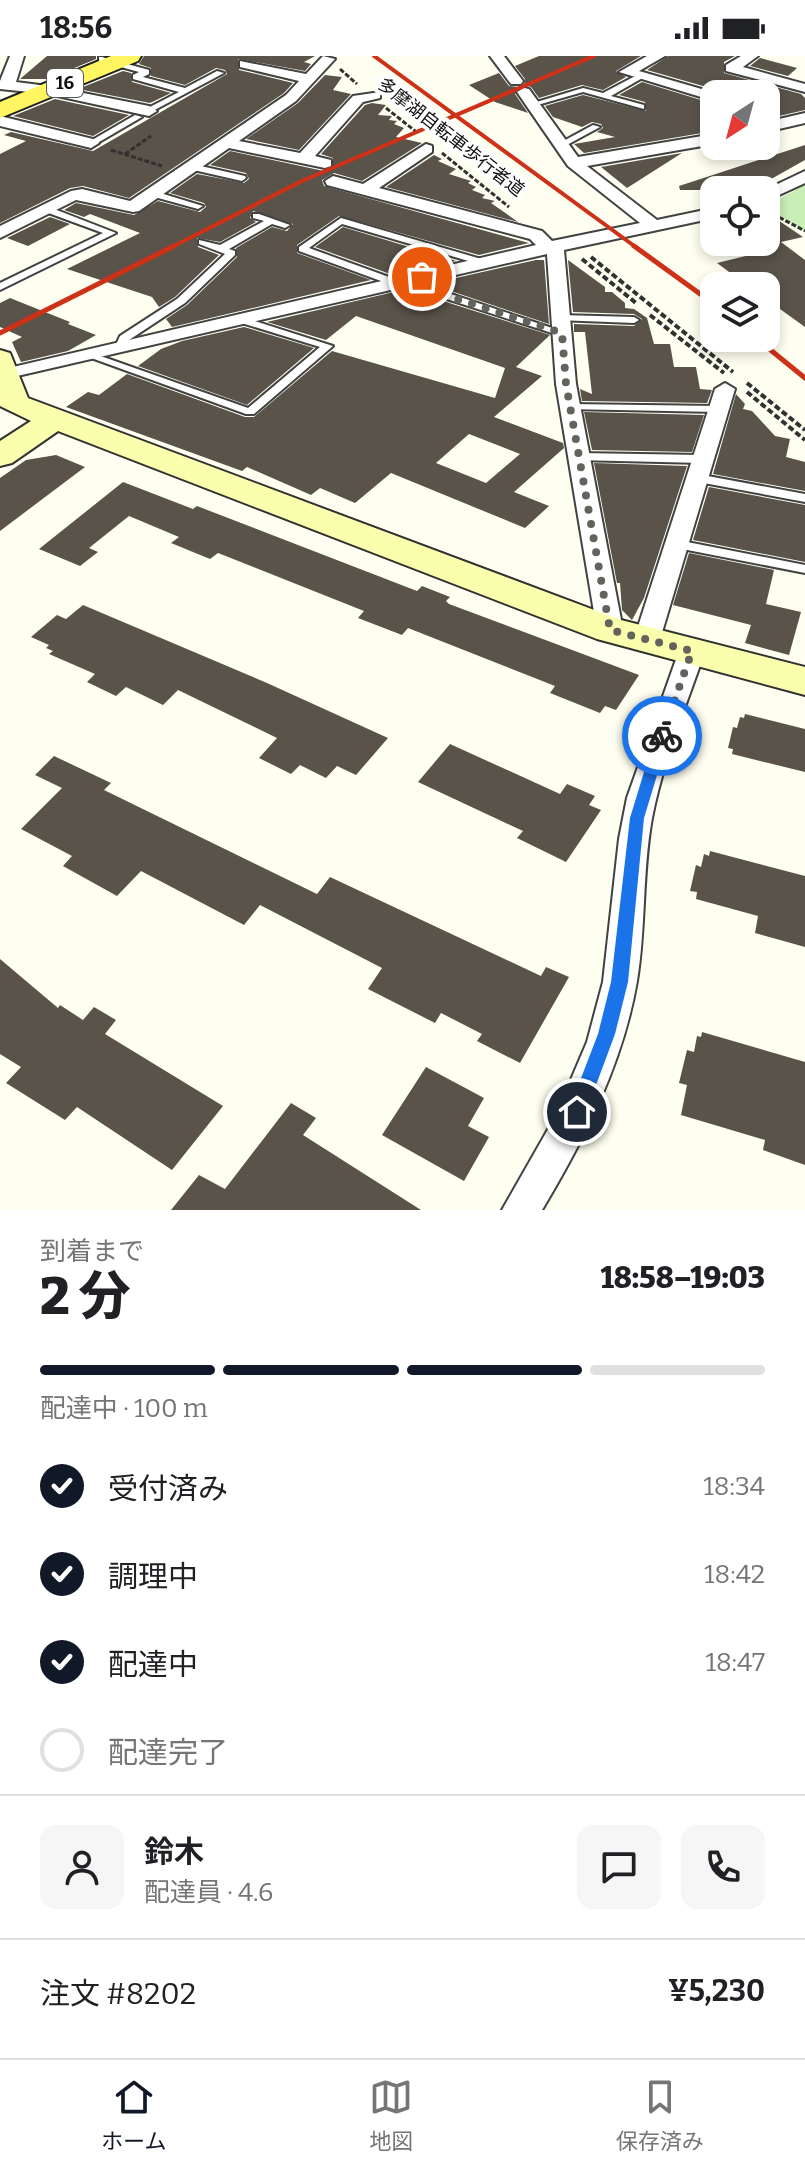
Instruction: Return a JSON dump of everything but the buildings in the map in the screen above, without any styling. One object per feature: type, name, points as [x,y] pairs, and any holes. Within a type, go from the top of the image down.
[{"type":"main road","name":"16","points":[[0,111],[18,90],[114,58]]},
{"type":"street","points":[[17,56],[18,90],[143,114]]},
{"type":"street","points":[[260,56],[245,64],[308,79]]},
{"type":"street","points":[[497,56],[574,163],[654,226]]},
{"type":"street","points":[[658,56],[626,72],[700,89]]},
{"type":"street","points":[[751,56],[731,68],[805,88]]},
{"type":"street","points":[[0,233],[82,194],[133,207],[291,98],[320,62]]},
{"type":"street","points":[[304,159],[358,99],[375,95]]},
{"type":"street","points":[[0,121],[91,143]]},
{"type":"street","points":[[574,163],[700,141]]},
{"type":"street","points":[[227,143],[325,163]]},
{"type":"street","points":[[366,189],[432,146]]},
{"type":"street","points":[[780,189],[805,176]]},
{"type":"street","points":[[333,181],[536,235],[560,245]]},
{"type":"street","points":[[700,216],[560,245],[119,349],[2,367],[10,399],[17,405],[610,630],[805,681]]},
{"type":"street","points":[[560,245],[562,326],[570,407],[610,630]]},
{"type":"street","points":[[647,639],[727,390]]},
{"type":"street","points":[[0,456],[55,419]]},
{"type":"street","points":[[521,1210],[553,1159],[577,1112],[606,1034],[620,982],[637,818],[692,651]]},
{"type":"lane","points":[[114,58],[146,72],[136,77],[186,91]]},
{"type":"lane","points":[[91,143],[220,73]]},
{"type":"lane","points":[[604,96],[642,76]]},
{"type":"lane","points":[[525,92],[583,90],[641,107]]},
{"type":"lane","points":[[562,144],[596,127]]},
{"type":"lane","points":[[190,169],[242,178]]},
{"type":"lane","points":[[154,194],[198,206]]},
{"type":"lane","points":[[0,287],[111,233],[46,209]]},
{"type":"lane","points":[[256,216],[285,225]]},
{"type":"lane","points":[[221,249],[271,221]]},
{"type":"lane","points":[[396,283],[302,249],[341,221],[485,263]]},
{"type":"lane","points":[[119,349],[124,338],[181,301],[232,253],[202,242]]},
{"type":"lane","points":[[447,272],[426,289],[562,326],[634,320]]},
{"type":"lane","points":[[88,355],[250,412],[328,346],[239,319]]},
{"type":"lane","points":[[570,407],[727,390]]},
{"type":"lane","points":[[579,457],[700,469],[805,498]]},
{"type":"lane","points":[[677,544],[805,569]]},
{"type":"path","name":"多摩湖自転車歩行者道","points":[[345,71],[432,146],[519,210]]},
{"type":"path","points":[[124,154],[151,136]]},
{"type":"path","points":[[91,143],[190,169]]},
{"type":"path","points":[[780,218],[805,231]]},
{"type":"path","points":[[560,245],[637,304]]},
{"type":"path","points":[[560,245],[805,430]]},
{"type":"path","points":[[647,313],[727,390],[805,440]]},
{"type":"green space","points":[[805,185],[805,232],[780,215],[780,198]]},
{"type":"railway","points":[[374,56],[455,115]]},
{"type":"railway","points":[[455,115],[594,56]]},
{"type":"railway","points":[[170,248],[302,181],[455,115]]},
{"type":"railway","points":[[455,115],[637,248]]},
{"type":"railway","points":[[170,248],[174,246]]},
{"type":"railway","points":[[634,246],[700,294]]},
{"type":"railway","points":[[0,333],[170,248]]},
{"type":"railway","points":[[773,352],[805,378]]},
{"type":"way so far","points":[[422,277],[447,272],[426,289],[562,333],[566,384],[610,630],[692,651],[662,736]]},
{"type":"route","points":[[577,1112],[606,1034],[620,982],[637,818],[662,736]]}]
